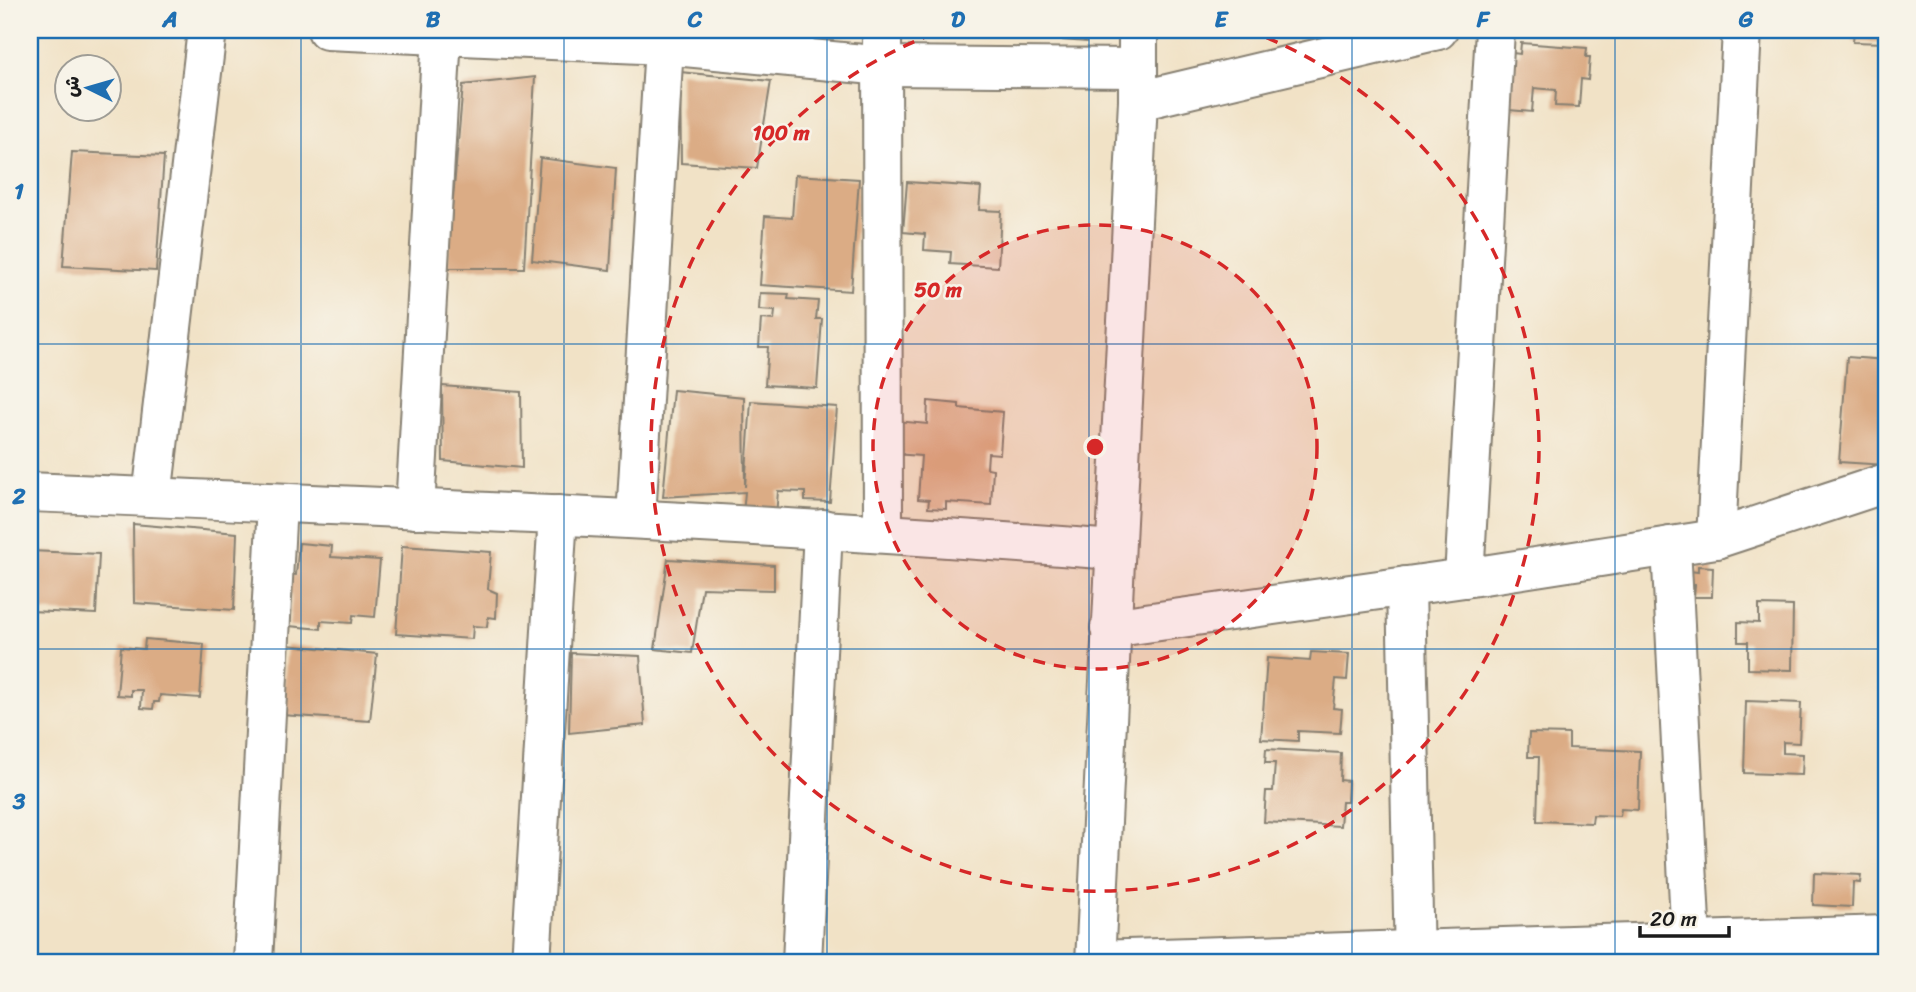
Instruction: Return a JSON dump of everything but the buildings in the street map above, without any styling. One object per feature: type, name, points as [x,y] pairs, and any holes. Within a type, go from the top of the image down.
[{"type":"street","points":[[152,497],[207,30]]},
{"type":"street","points":[[327,30],[664,45],[883,48],[1137,85],[1438,30]]},
{"type":"street","points":[[1138,30],[1095,961],[1692,952],[1886,935]]},
{"type":"street","points":[[1464,578],[1495,30]]},
{"type":"street","points":[[1716,539],[1742,30]]},
{"type":"street","points":[[415,509],[442,35]]},
{"type":"street","points":[[636,518],[664,45]]},
{"type":"street","points":[[883,48],[883,532]]},
{"type":"street","points":[[1110,628],[1716,539],[1886,483]]},
{"type":"street","points":[[30,492],[636,518],[883,532],[1114,550]]},
{"type":"street","points":[[253,962],[277,503]]},
{"type":"street","points":[[531,962],[558,515]]},
{"type":"street","points":[[802,962],[823,529]]},
{"type":"street","points":[[1671,546],[1692,952]]},
{"type":"street","points":[[1406,586],[1413,956]]}]
